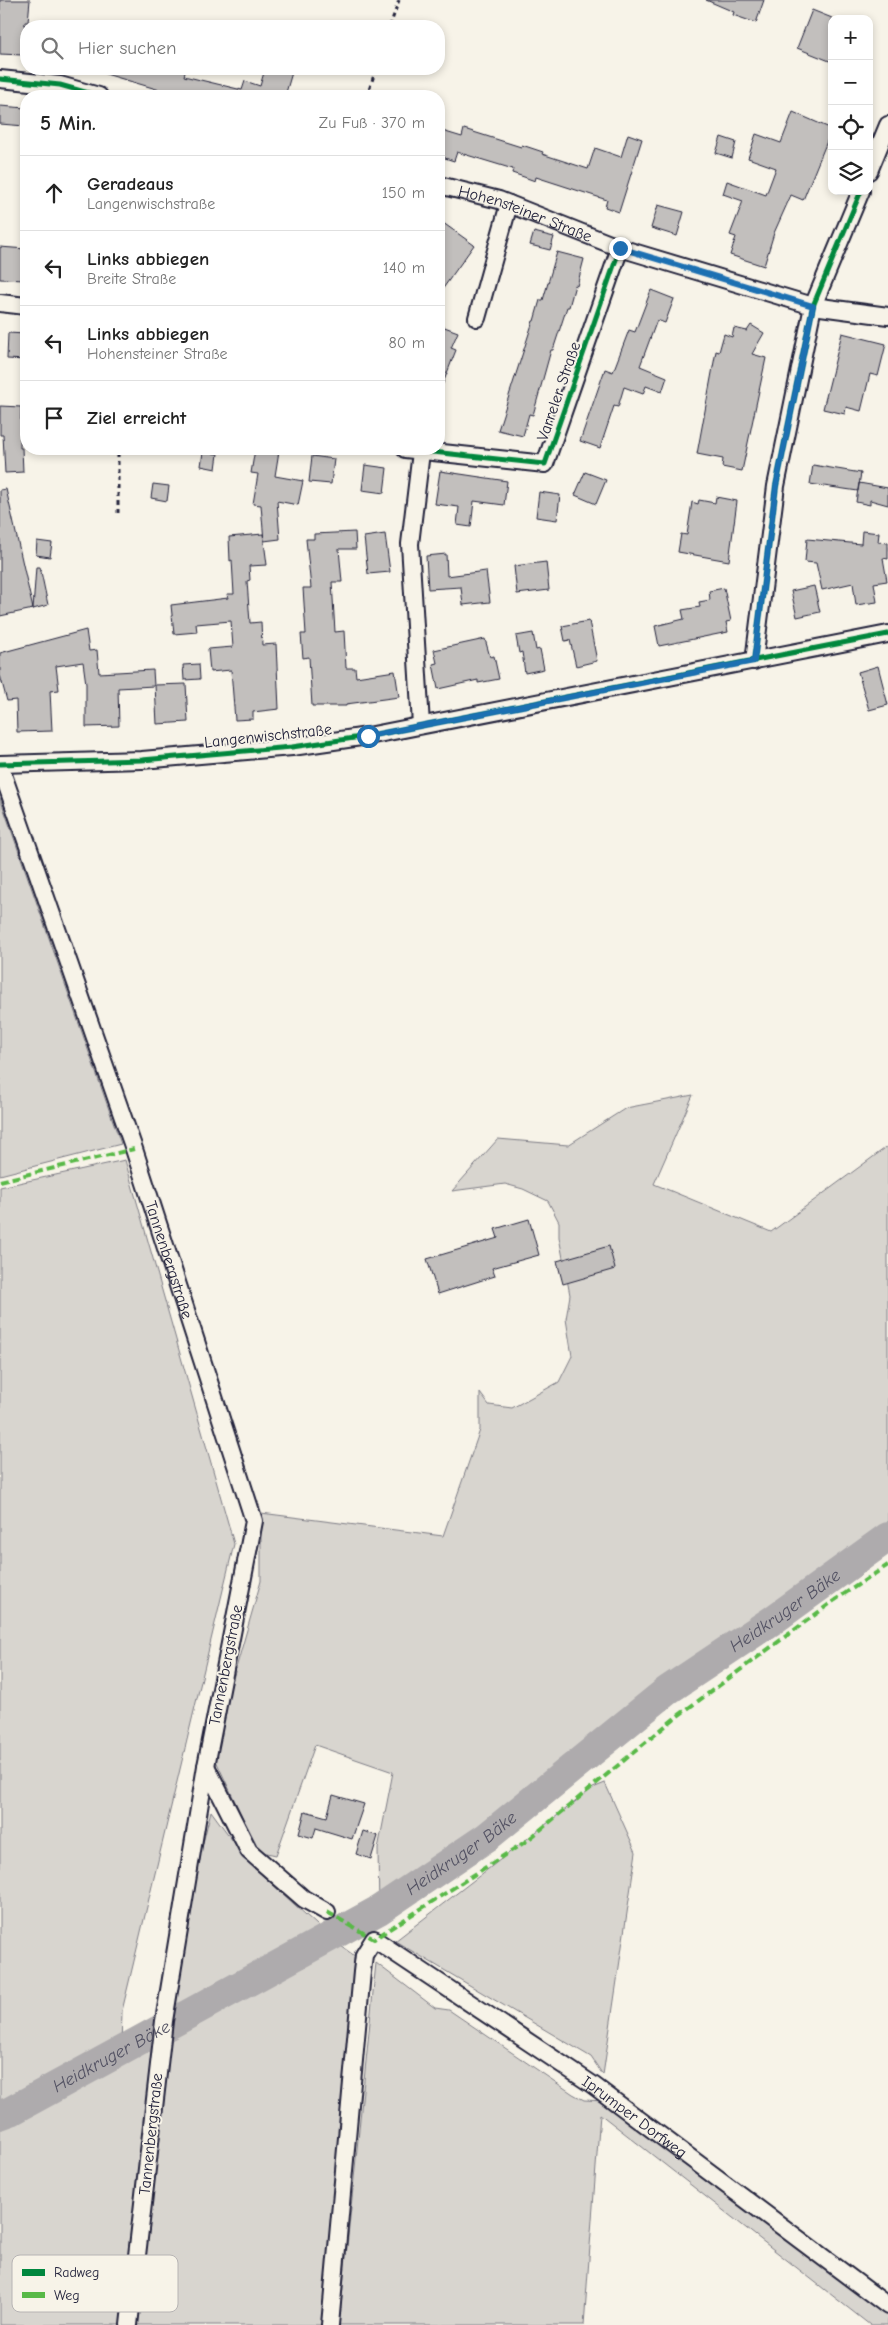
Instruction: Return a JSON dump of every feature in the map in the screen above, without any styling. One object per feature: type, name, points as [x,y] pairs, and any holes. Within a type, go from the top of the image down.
[{"type":"street","points":[[0,79],[60,85],[78,90]]},
{"type":"street","points":[[873,161],[888,125]]},
{"type":"street","name":"Hohensteiner Straße","points":[[445,187],[509,204],[620,248],[813,306],[888,316]]},
{"type":"street","points":[[754,661],[776,486],[813,306],[859,195]]},
{"type":"street","points":[[477,318],[509,204]]},
{"type":"street","name":"Varreler Straße","points":[[445,454],[545,464],[620,248]]},
{"type":"street","points":[[0,304],[20,306]]},
{"type":"street","points":[[421,455],[410,544],[421,726]]},
{"type":"street","name":"Langenwischstraße","points":[[0,765],[142,760],[283,748],[421,726],[754,661],[888,630]]},
{"type":"street","name":"Tannenbergstraße","points":[[0,765],[134,1149],[254,1521],[206,1766],[164,2021],[137,2255]]},
{"type":"street","points":[[206,1766],[249,1851],[304,1899],[327,1912]]},
{"type":"street","name":"Iprumper Dorfweg","points":[[330,2325],[362,1972],[364,1955],[374,1940],[593,2085],[888,2306]]},
{"type":"street","name":"Tannenbergstraße","points":[[129,2325],[130,2312]]},
{"type":"path","points":[[392,20],[399,0]]},
{"type":"path","points":[[369,90],[374,75]]},
{"type":"path","points":[[118,455],[118,513]]},
{"type":"shaded area","points":[[0,798],[121,1144],[0,1175]]},
{"type":"shaded area","points":[[693,1095],[654,1184],[771,1232],[888,1146],[888,1534],[666,1690],[484,1836],[379,1910],[378,1849],[393,1772],[315,1745],[276,1855],[258,1851],[212,1752],[261,1581],[261,1513],[443,1536],[480,1430],[480,1393],[489,1405],[512,1408],[559,1382],[572,1356],[566,1319],[570,1295],[559,1237],[559,1222],[548,1201],[523,1189],[505,1184],[452,1191],[498,1139],[568,1145],[626,1108]]},
{"type":"shaded area","points":[[125,1160],[234,1544],[122,2011],[121,2048],[11,2108],[0,2112],[0,1187]]},
{"type":"shaded area","points":[[605,1783],[636,1852],[603,2075],[591,2057],[395,1941],[593,1788]]},
{"type":"shaded area","points":[[211,1811],[249,1863],[328,1935],[182,2014],[162,2006]]},
{"type":"shaded area","points":[[334,1941],[359,1959],[326,2325],[0,2325],[0,2118],[155,2039]]},
{"type":"shaded area","points":[[376,1963],[435,2008],[449,2010],[573,2094],[584,2100],[606,2101],[888,2315],[888,2325],[870,2325],[600,2114],[584,2325],[339,2325]]},
{"type":"building","points":[[0,0],[30,0],[28,20],[20,20],[20,55],[0,54]]},
{"type":"building","points":[[706,0],[764,0],[756,23],[733,15],[734,12]]},
{"type":"building","points":[[812,10],[828,16],[828,60],[797,48]]},
{"type":"building","points":[[109,75],[184,75],[242,90],[160,90]]},
{"type":"building","points":[[263,75],[291,75],[287,90],[242,90],[245,81],[260,86]]},
{"type":"building","points":[[0,106],[20,108],[20,126],[0,124]]},
{"type":"building","points":[[793,112],[828,127],[828,139],[803,200],[791,195],[774,233],[764,266],[730,255],[736,237],[730,235],[743,201],[723,194],[727,181],[766,195],[776,168],[748,158],[756,134],[781,143]]},
{"type":"building","points":[[464,129],[521,147],[522,145],[543,152],[542,154],[588,169],[595,148],[621,157],[628,134],[642,139],[619,212],[605,207],[607,200],[536,177],[535,181],[512,173],[513,169],[457,152],[454,161],[445,158],[445,132],[462,137]]},
{"type":"building","points":[[721,137],[736,142],[732,158],[716,153]]},
{"type":"building","points":[[658,205],[684,212],[677,236],[651,228]]},
{"type":"building","points":[[445,224],[474,245],[445,286]]},
{"type":"building","points":[[534,232],[554,237],[550,250],[530,245]]},
{"type":"building","points":[[0,247],[20,249],[20,280],[0,279]]},
{"type":"building","points":[[557,252],[584,259],[577,286],[575,285],[569,307],[567,307],[553,350],[551,350],[533,415],[529,414],[523,436],[498,430],[540,300],[543,300]]},
{"type":"building","points":[[651,290],[674,299],[665,323],[657,320],[640,366],[667,377],[662,392],[646,386],[643,394],[624,387],[618,407],[614,406],[600,448],[580,441],[605,369],[613,372],[629,330],[635,332]]},
{"type":"building","points":[[751,325],[764,333],[752,354],[766,358],[742,471],[722,467],[723,459],[697,454],[716,351],[719,352],[724,334],[732,337],[734,328],[747,331]]},
{"type":"building","points":[[445,327],[458,332],[451,348],[456,350],[445,378]]},
{"type":"building","points":[[8,333],[20,334],[20,360],[7,359]]},
{"type":"building","points":[[842,333],[886,344],[878,376],[870,374],[861,411],[846,407],[845,414],[823,409]]},
{"type":"building","points":[[0,406],[20,407],[20,455],[22,455],[23,472],[5,473],[3,435],[0,435]]},
{"type":"building","points":[[203,455],[218,455],[216,469],[201,466]]},
{"type":"building","points":[[254,455],[278,455],[275,476],[303,481],[298,505],[277,501],[280,539],[264,541],[261,505],[253,504],[258,474],[251,473]]},
{"type":"building","points":[[312,456],[334,459],[331,484],[309,482]]},
{"type":"building","points":[[365,465],[387,468],[384,493],[362,490]]},
{"type":"building","points":[[813,465],[861,473],[858,491],[810,484]]},
{"type":"building","points":[[440,471],[507,481],[504,505],[474,501],[471,527],[457,525],[459,507],[435,504]]},
{"type":"building","points":[[585,472],[606,480],[596,504],[575,495]]},
{"type":"building","points":[[859,483],[888,488],[888,505],[870,500],[870,505],[856,502]]},
{"type":"building","points":[[153,484],[169,486],[167,501],[151,498]]},
{"type":"building","points":[[6,489],[33,609],[0,616],[0,490]]},
{"type":"building","points":[[539,492],[560,495],[557,520],[536,517]]},
{"type":"building","points":[[716,497],[737,501],[729,561],[678,552],[681,534],[687,535],[692,502],[698,504],[699,500],[715,503]]},
{"type":"building","points":[[862,531],[879,533],[878,542],[888,543],[888,559],[883,558],[887,581],[874,583],[877,602],[856,605],[853,583],[822,590],[816,563],[805,562],[807,539],[861,544]]},
{"type":"building","points":[[355,532],[356,549],[339,549],[342,582],[332,582],[335,632],[344,631],[346,668],[355,668],[356,677],[395,671],[399,697],[346,704],[346,706],[312,706],[309,657],[303,658],[301,634],[306,634],[303,588],[311,588],[306,539],[314,539],[314,534]]},
{"type":"building","points":[[263,534],[267,565],[249,566],[250,580],[247,581],[250,623],[261,622],[262,645],[276,644],[279,709],[253,712],[253,719],[235,720],[231,670],[210,672],[208,649],[233,647],[231,621],[196,624],[197,632],[174,634],[171,605],[228,598],[227,594],[234,594],[229,537]]},
{"type":"building","points":[[385,534],[390,572],[368,574],[364,537]]},
{"type":"building","points":[[37,541],[52,543],[50,557],[36,555]]},
{"type":"building","points":[[446,554],[447,576],[486,571],[490,602],[463,605],[461,587],[428,589],[426,556]]},
{"type":"building","points":[[546,562],[549,590],[517,594],[514,566]]},
{"type":"building","points":[[36,567],[40,567],[48,605],[33,609]]},
{"type":"building","points":[[814,586],[820,612],[797,617],[791,591]]},
{"type":"building","points":[[724,588],[731,621],[726,622],[728,632],[659,646],[655,626],[684,619],[682,610],[700,607],[699,602],[710,600],[709,591]]},
{"type":"building","points":[[589,621],[597,661],[576,666],[570,640],[565,641],[562,626]]},
{"type":"building","points":[[86,630],[89,651],[97,650],[99,673],[153,670],[154,686],[118,688],[119,726],[86,727],[86,684],[83,662],[56,666],[59,690],[50,691],[52,731],[17,732],[16,700],[7,701],[0,675],[0,653]]},
{"type":"building","points":[[533,633],[536,650],[540,649],[544,669],[525,673],[522,652],[519,653],[516,636]]},
{"type":"building","points":[[485,639],[490,657],[494,656],[499,679],[478,683],[478,680],[438,689],[433,664],[437,663],[434,650]]},
{"type":"building","points":[[199,664],[200,679],[184,680],[183,665]]},
{"type":"building","points":[[878,666],[888,705],[869,710],[858,672]]},
{"type":"building","points":[[186,684],[188,722],[157,724],[155,685]]},
{"type":"building","points":[[529,1219],[539,1255],[492,1268],[495,1276],[438,1294],[427,1259],[498,1238],[495,1229]]},
{"type":"building","points":[[609,1246],[615,1269],[563,1284],[557,1261]]},
{"type":"building","points":[[333,1795],[364,1804],[352,1839],[316,1828],[313,1838],[299,1834],[305,1811],[327,1817]]},
{"type":"building","points":[[363,1831],[378,1836],[371,1859],[356,1854]]},
{"type":"waterway","name":"Heidkruger Bäke","points":[[0,2115],[11,2111],[379,1910],[487,1837],[668,1690],[773,1620],[888,1537]]},
{"type":"marked path","points":[[0,1181],[134,1149]]},
{"type":"marked path","points":[[327,1912],[374,1939],[528,1840],[675,1718],[835,1600],[888,1565]]},
{"type":"cycle path","points":[[0,79],[60,85],[78,90]]},
{"type":"cycle path","points":[[754,661],[776,486],[813,306],[859,195]]},
{"type":"cycle path","points":[[445,453],[545,464],[620,248]]},
{"type":"cycle path","points":[[0,764],[142,760],[292,747],[368,736],[888,634]]},
{"type":"route","points":[[368,736],[754,661],[776,486],[813,306],[620,248]]}]
